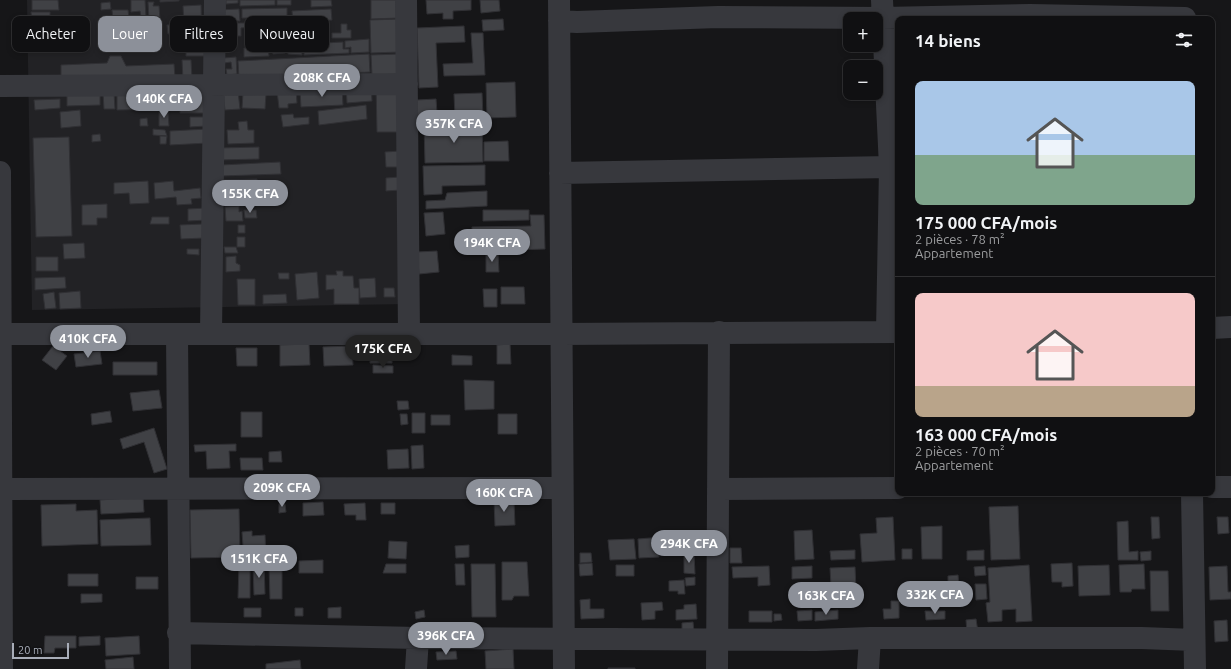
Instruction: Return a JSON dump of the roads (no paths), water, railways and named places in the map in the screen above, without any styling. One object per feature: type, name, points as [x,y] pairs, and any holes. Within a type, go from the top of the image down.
[{"type":"street","points":[[211,334],[215,0]]},
{"type":"street","points":[[406,0],[409,334]]},
{"type":"street","points":[[559,10],[577,22],[718,8],[883,9],[1030,7],[1185,12]]},
{"type":"street","points":[[1,334],[177,335],[892,332],[890,167],[883,9]]},
{"type":"street","points":[[559,10],[564,669]]},
{"type":"street","points":[[0,86],[407,84]]},
{"type":"street","points":[[560,173],[890,167]]},
{"type":"street","points":[[0,172],[2,669]]},
{"type":"street","points":[[1215,328],[1231,327]]},
{"type":"street","points":[[717,669],[719,332]]},
{"type":"street","points":[[177,335],[178,633],[180,669]]},
{"type":"street","points":[[1215,487],[1231,487]]},
{"type":"street","points":[[2,489],[562,488]]},
{"type":"street","points":[[718,489],[895,488]]},
{"type":"street","points":[[1192,496],[1194,669]]},
{"type":"street","points":[[178,633],[418,638],[717,640],[816,640],[870,638],[1142,638],[1194,640]]},
{"type":"street","points":[[416,669],[418,638]]},
{"type":"street","points":[[868,669],[870,638]]}]
